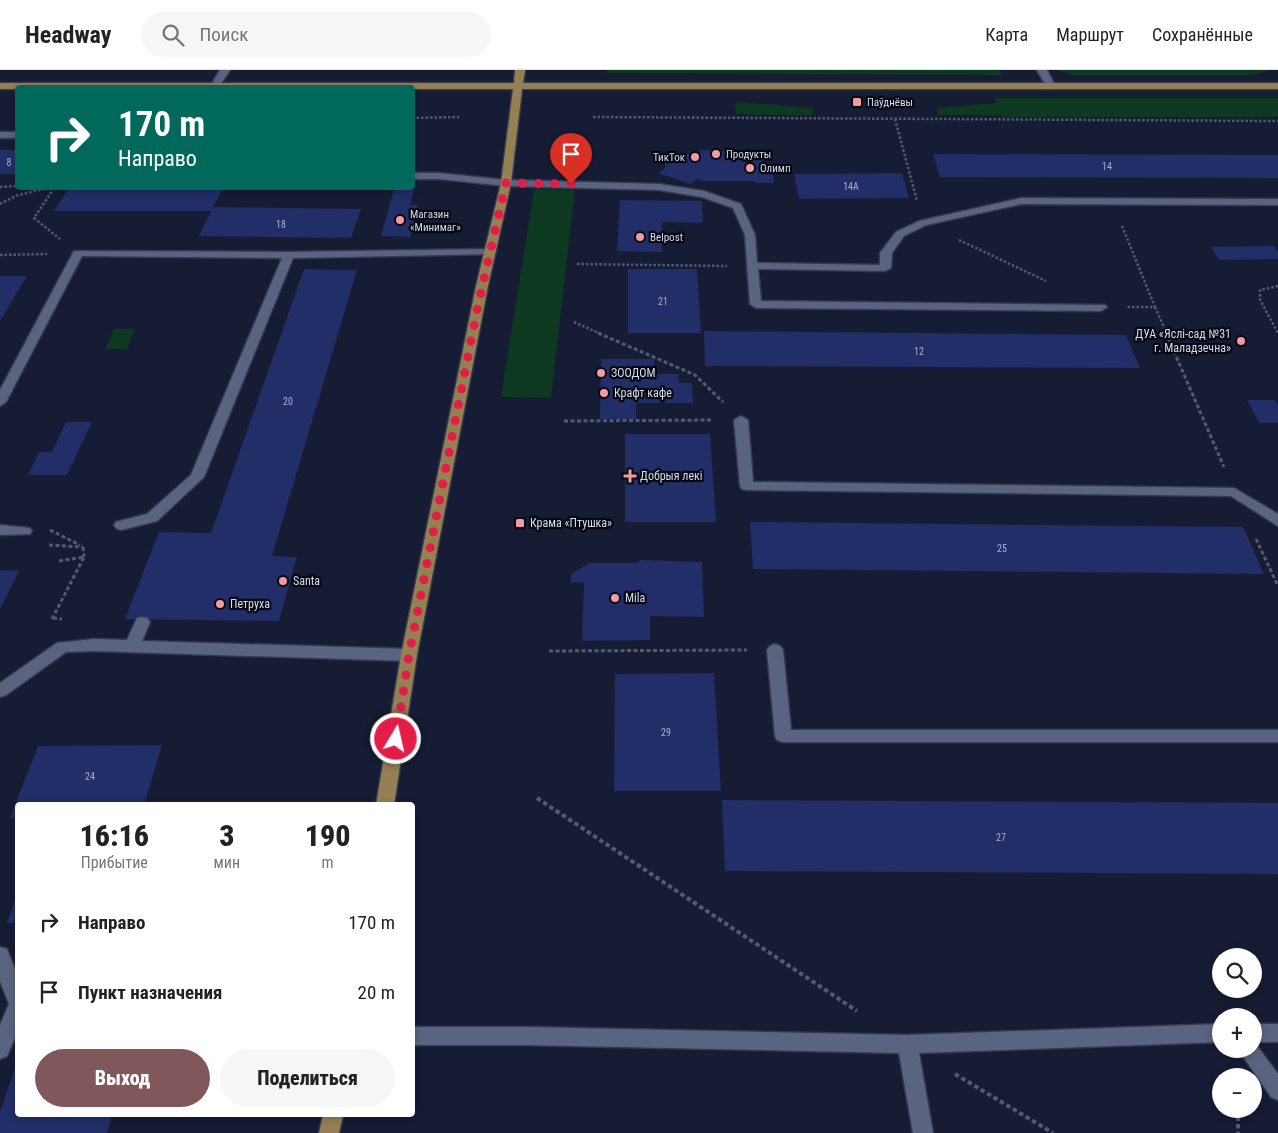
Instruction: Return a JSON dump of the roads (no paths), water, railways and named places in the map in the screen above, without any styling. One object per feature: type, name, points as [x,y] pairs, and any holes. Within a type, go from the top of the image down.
[{"type":"main road","points":[[385,802],[409,655],[490,252],[506,183],[520,70]]},
{"type":"main road","points":[[0,86],[15,86]]},
{"type":"main road","points":[[415,86],[1278,86]]},
{"type":"main road","points":[[329,1133],[333,1117]]},
{"type":"lane","points":[[216,85],[225,70]]},
{"type":"lane","points":[[1042,70],[1051,87]]},
{"type":"lane","points":[[0,135],[15,135]]},
{"type":"lane","points":[[415,176],[439,176],[506,183],[658,187],[704,194],[737,206],[750,235],[756,304],[1101,307]]},
{"type":"lane","points":[[752,266],[885,268],[886,253],[900,234],[922,224],[1021,201],[1278,202]]},
{"type":"lane","points":[[0,402],[78,253],[289,255],[490,252]]},
{"type":"lane","points":[[121,525],[152,518],[197,477],[289,255]]},
{"type":"lane","points":[[741,420],[746,486],[1234,492],[1278,522]]},
{"type":"lane","points":[[0,530],[25,531]]},
{"type":"lane","points":[[132,646],[142,622]]},
{"type":"lane","points":[[0,691],[62,647],[132,646],[409,655]]},
{"type":"lane","points":[[775,650],[783,736],[1278,736]]},
{"type":"lane","points":[[0,955],[15,996]]},
{"type":"lane","points":[[0,1050],[15,1012]]},
{"type":"lane","points":[[415,1036],[536,1036],[907,1044],[1212,1033]]},
{"type":"lane","points":[[1262,1033],[1278,1033]]},
{"type":"lane","points":[[907,1044],[923,1133]]},
{"type":"lane","points":[[1255,1058],[1278,1090]]},
{"type":"place","name":"Паўднёвы","points":[[857,102]]},
{"type":"place","name":"Продукты","points":[[716,154]]},
{"type":"place","name":"ТикТок","points":[[695,157]]},
{"type":"place","name":"Олимп","points":[[750,168]]},
{"type":"place","name":"Магазин «Минимаг»","points":[[400,220]]},
{"type":"place","name":"Belpost","points":[[640,237]]},
{"type":"place","name":"ДУА «Яслі-сад №31 г. Маладзечна»","points":[[1241,341]]},
{"type":"place","name":"ЗООДОМ","points":[[601,373]]},
{"type":"place","name":"Крафт кафе","points":[[604,393]]},
{"type":"place","name":"Добрыя лекі","points":[[630,476]]},
{"type":"place","name":"Крама «Птушка»","points":[[520,523]]},
{"type":"place","name":"Santa","points":[[283,581]]},
{"type":"place","name":"Mila","points":[[615,598]]},
{"type":"place","name":"Петруха","points":[[220,604]]}]
